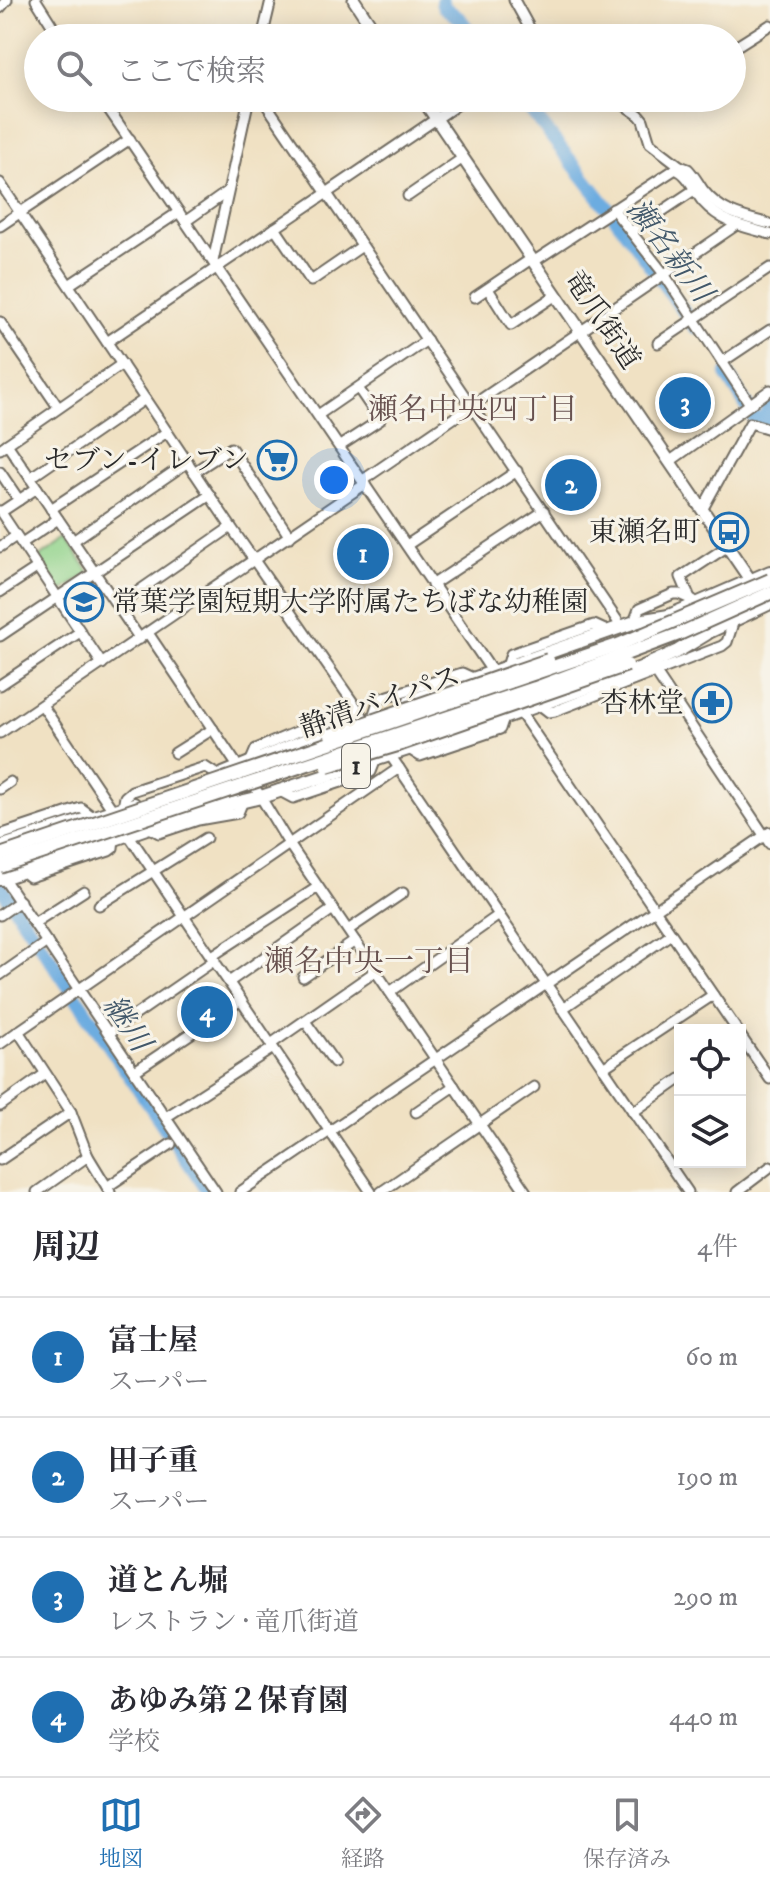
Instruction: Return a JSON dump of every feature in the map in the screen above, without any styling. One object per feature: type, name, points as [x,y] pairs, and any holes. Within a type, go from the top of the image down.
[{"type":"highway","name":"1","points":[[0,847],[220,778],[321,739],[669,616],[693,601],[770,572]]},
{"type":"highway","name":"静清バイパス","points":[[0,855],[618,645],[770,580]]},
{"type":"highway","name":"1","points":[[1,874],[114,838],[150,821],[243,801],[540,705],[641,668],[769,603]]},
{"type":"highway","name":"静清バイパス","points":[[1,874],[769,603]]},
{"type":"highway","name":"1","points":[[220,778],[346,724],[621,626],[669,616]]},
{"type":"highway","points":[[150,821],[365,755],[627,665],[706,634]]},
{"type":"main road","points":[[354,0],[370,24]]},
{"type":"main road","name":"竜爪街道","points":[[432,112],[669,462],[769,603]]},
{"type":"street","points":[[0,8],[7,0]]},
{"type":"street","points":[[36,0],[51,24]]},
{"type":"street","points":[[265,24],[271,0]]},
{"type":"street","points":[[514,0],[527,24]]},
{"type":"street","points":[[746,40],[770,25]]},
{"type":"street","points":[[111,112],[733,1024]]},
{"type":"street","points":[[214,264],[246,112]]},
{"type":"street","points":[[271,112],[621,626]]},
{"type":"street","points":[[107,342],[214,264],[275,228],[444,112]]},
{"type":"street","points":[[635,112],[643,120],[650,143],[686,176],[715,213],[735,226],[770,234]]},
{"type":"street","points":[[0,226],[130,139]]},
{"type":"street","points":[[408,196],[463,158]]},
{"type":"street","points":[[475,297],[678,168],[688,169],[720,207],[737,216],[770,224]]},
{"type":"street","points":[[0,183],[231,527],[369,716],[390,755],[688,1192]]},
{"type":"street","points":[[631,232],[694,190]]},
{"type":"street","points":[[69,285],[227,192]]},
{"type":"street","points":[[613,209],[664,274],[750,404]]},
{"type":"street","points":[[0,715],[4,730],[290,537],[580,331],[735,226]]},
{"type":"street","points":[[275,228],[311,281],[362,246]]},
{"type":"street","points":[[658,343],[770,268]]},
{"type":"street","points":[[488,289],[511,325],[556,295]]},
{"type":"street","points":[[0,322],[58,407]]},
{"type":"street","points":[[722,362],[770,330]]},
{"type":"street","points":[[318,415],[427,340]]},
{"type":"street","points":[[122,364],[3,446],[30,478],[117,606],[144,636],[235,762]]},
{"type":"street","points":[[340,446],[380,420],[358,388]]},
{"type":"street","points":[[669,462],[770,390]]},
{"type":"street","points":[[30,478],[145,399]]},
{"type":"street","points":[[702,510],[750,423],[770,429]]},
{"type":"street","points":[[51,509],[167,432]]},
{"type":"street","points":[[194,472],[231,448],[290,537]]},
{"type":"street","points":[[73,541],[188,462]]},
{"type":"street","points":[[407,545],[517,471]]},
{"type":"street","points":[[0,472],[19,500]]},
{"type":"street","points":[[37,488],[0,512],[102,664]]},
{"type":"street","points":[[0,636],[210,495]]},
{"type":"street","points":[[432,585],[544,511]]},
{"type":"street","points":[[0,547],[58,519]]},
{"type":"street","points":[[117,606],[231,527]]},
{"type":"street","points":[[693,601],[681,577],[728,546]]},
{"type":"street","points":[[0,592],[38,567]]},
{"type":"street","points":[[634,622],[639,609],[673,594],[693,601]]},
{"type":"street","points":[[540,705],[549,712],[555,711],[722,646],[727,642],[734,620]]},
{"type":"street","points":[[0,685],[80,632]]},
{"type":"street","points":[[240,1192],[655,910],[768,837],[656,673]]},
{"type":"street","points":[[42,705],[118,809],[128,833],[371,1192]]},
{"type":"street","points":[[175,753],[213,729]]},
{"type":"street","points":[[0,1044],[399,768]]},
{"type":"street","points":[[0,789],[10,782]]},
{"type":"street","points":[[259,794],[289,844],[526,1192]]},
{"type":"street","points":[[0,835],[81,808],[93,817]]},
{"type":"street","points":[[99,905],[206,838]]},
{"type":"street","points":[[1,874],[216,1192]]},
{"type":"street","points":[[109,1033],[318,887]]},
{"type":"street","points":[[34,923],[84,891]]},
{"type":"street","points":[[348,930],[403,893]]},
{"type":"street","points":[[0,915],[20,901]]},
{"type":"street","points":[[229,982],[333,909]]},
{"type":"street","points":[[390,992],[499,915]]},
{"type":"street","points":[[562,1009],[671,934]]},
{"type":"street","points":[[303,977],[355,941]]},
{"type":"street","points":[[0,975],[47,942]]},
{"type":"street","points":[[166,1117],[376,971]]},
{"type":"street","points":[[603,1068],[713,995]]},
{"type":"street","points":[[135,1071],[241,1000]]},
{"type":"street","points":[[305,1021],[334,1062]]},
{"type":"street","points":[[18,1031],[71,1112],[88,1156],[108,1190],[171,1144]]},
{"type":"street","points":[[746,1044],[770,1079]]},
{"type":"street","points":[[0,1106],[45,1074]]},
{"type":"street","points":[[633,1112],[674,1083]]},
{"type":"street","points":[[416,1112],[454,1086]]},
{"type":"street","points":[[381,1192],[534,1087]]},
{"type":"street","points":[[0,1160],[71,1112]]},
{"type":"street","points":[[37,1192],[88,1156]]},
{"type":"street","points":[[737,1192],[770,1167]]},
{"type":"green space","points":[[66,539],[88,574],[62,591],[57,591],[37,559]]},
{"type":"waterway","name":"瀬名新川","points":[[442,2],[464,24]]},
{"type":"waterway","name":"瀬名新川","points":[[532,112],[618,221],[695,327]]},
{"type":"waterway","name":"瀬名新川","points":[[727,374],[754,418],[763,422],[770,407]]},
{"type":"waterway","name":"継川","points":[[0,886],[209,1192]]},
{"type":"place","name":"道とん堀","points":[[685,403]]},
{"type":"place","name":"セブン-イレブン","points":[[277,460]]},
{"type":"place","name":"田子重","points":[[571,485]]},
{"type":"place","name":"東瀬名町","points":[[729,532]]},
{"type":"place","name":"富士屋","points":[[363,554]]},
{"type":"place","name":"常葉学園短期大学附属たちばな幼稚園","points":[[84,602]]},
{"type":"place","name":"杏林堂","points":[[712,703]]},
{"type":"place","name":"あゆみ第２保育園","points":[[207,1012]]},
{"type":"district","name":"瀬名中央四丁目","points":[[473,410]]},
{"type":"district","name":"瀬名中央一丁目","points":[[369,962]]}]
